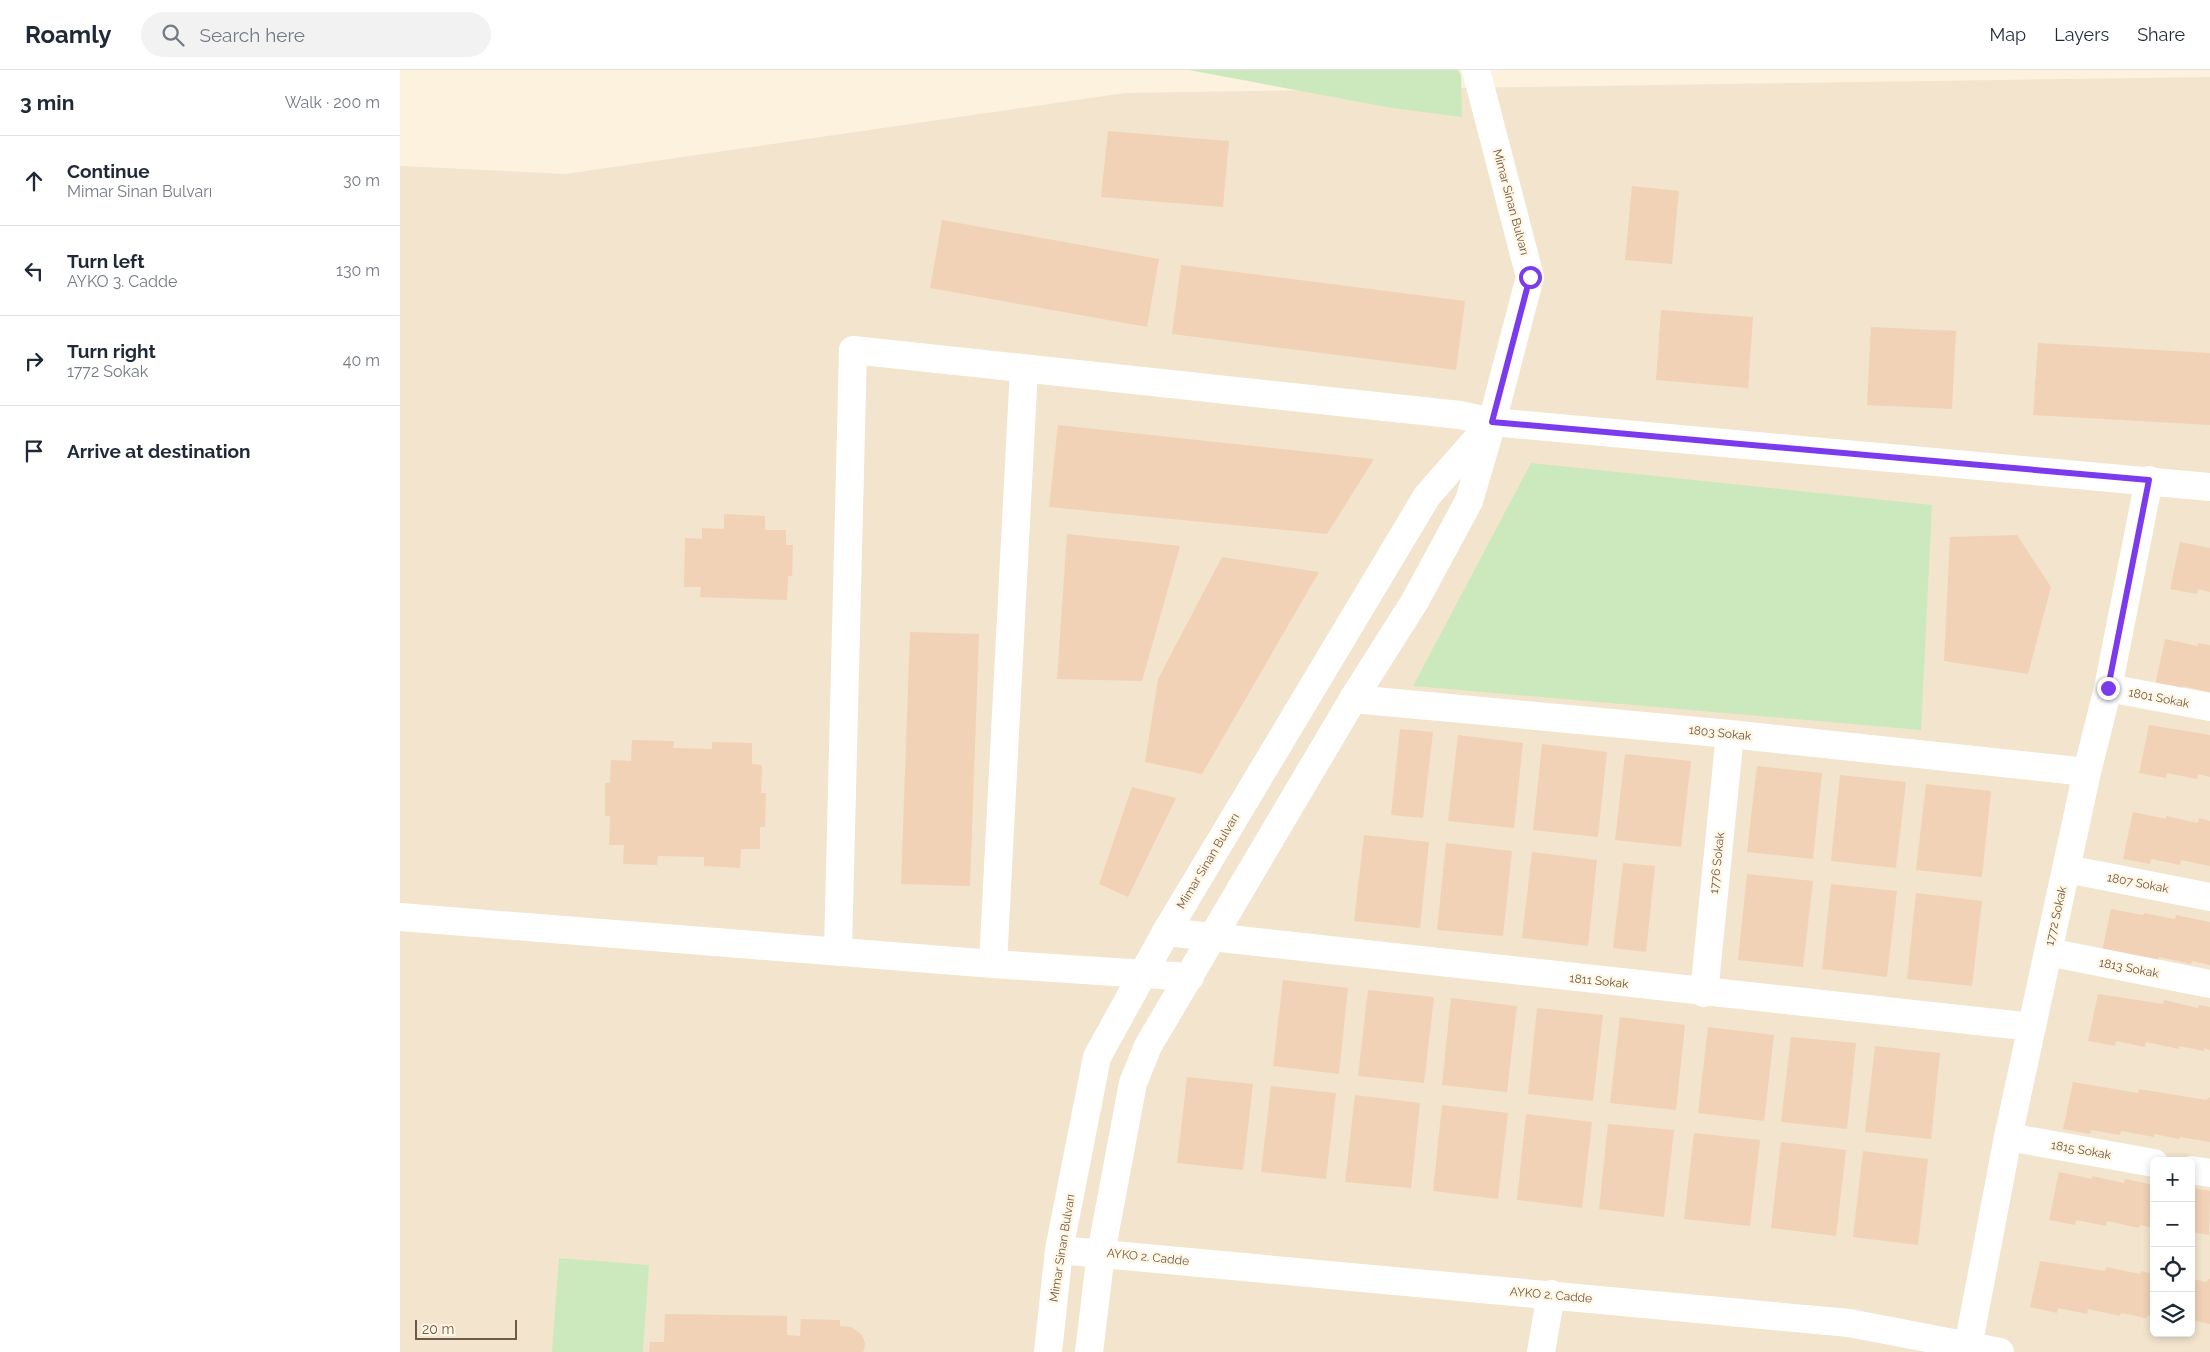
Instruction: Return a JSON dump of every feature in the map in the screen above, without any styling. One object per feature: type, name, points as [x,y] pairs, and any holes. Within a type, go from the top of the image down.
[{"type":"street","name":"Mimar Sinan Bulvarı","points":[[1089,1352],[1101,1253],[1133,1083],[1148,1046],[1190,977],[1210,938],[1353,699],[1415,602],[1469,501],[1530,277],[1476,70]]},
{"type":"street","points":[[838,950],[854,350],[1460,416],[1492,422],[2210,486]]},
{"type":"street","points":[[993,964],[1024,368]]},
{"type":"street","name":"Mimar Sinan Bulvarı","points":[[1048,1352],[1059,1250],[1097,1057],[1166,932],[1427,496],[1492,422]]},
{"type":"street","name":"1772 Sokak","points":[[1968,1349],[2008,1137],[2087,772],[2108,688],[2149,480]]},
{"type":"street","name":"1801 Sokak","points":[[2108,688],[2210,707]]},
{"type":"street","name":"1803 Sokak","points":[[1353,699],[1730,734],[2087,772]]},
{"type":"street","name":"1776 Sokak","points":[[1704,993],[1730,734]]},
{"type":"street","name":"1807 Sokak","points":[[2067,869],[2210,897]]},
{"type":"street","points":[[400,917],[838,950],[993,964],[1190,977]]},
{"type":"street","name":"1811 Sokak","points":[[1166,932],[2032,1028]]},
{"type":"street","name":"1813 Sokak","points":[[2048,952],[2210,984]]},
{"type":"street","name":"1815 Sokak","points":[[2008,1137],[2150,1162]]},
{"type":"street","points":[[2195,1171],[2210,1173]]},
{"type":"street","name":"AYKO 2. Cadde","points":[[1059,1250],[1850,1323],[1968,1349],[2000,1352]]},
{"type":"street","points":[[1541,1352],[1552,1294]]},
{"type":"shaded area","points":[[2210,77],[2210,1352],[400,1352],[400,166],[565,174],[1125,93]]},
{"type":"green space","points":[[1189,70],[1458,70],[1461,75],[1462,117],[1392,108]]},
{"type":"green space","points":[[1531,463],[1932,505],[1921,730],[1413,686]]},
{"type":"green space","points":[[559,1258],[649,1265],[643,1352],[552,1352]]},
{"type":"building","points":[[1108,131],[1229,141],[1223,207],[1101,197]]},
{"type":"building","points":[[1632,186],[1679,191],[1672,264],[1625,260]]},
{"type":"building","points":[[942,220],[1159,259],[1147,327],[930,288]]},
{"type":"building","points":[[1181,265],[1465,301],[1456,370],[1172,334]]},
{"type":"building","points":[[1661,310],[1753,317],[1748,388],[1656,380]]},
{"type":"building","points":[[1871,327],[1956,331],[1952,409],[1867,405]]},
{"type":"building","points":[[2038,343],[2210,353],[2210,425],[2033,415]]},
{"type":"building","points":[[1058,425],[1374,459],[1327,534],[1049,507]]},
{"type":"building","points":[[724,514],[765,516],[765,530],[786,530],[786,545],[793,545],[792,576],[788,576],[787,600],[700,597],[701,587],[684,587],[685,538],[702,539],[702,528],[724,529]]},
{"type":"building","points":[[1067,534],[1180,546],[1142,681],[1057,679]]},
{"type":"building","points":[[2017,535],[2051,587],[2028,674],[1944,661],[1950,537]]},
{"type":"building","points":[[2180,542],[2210,548],[2210,592],[2198,589],[2197,594],[2170,589]]},
{"type":"building","points":[[1222,557],[1319,572],[1202,774],[1145,762],[1158,679]]},
{"type":"building","points":[[910,632],[979,634],[970,886],[901,884]]},
{"type":"building","points":[[2165,639],[2198,646],[2198,643],[2210,645],[2210,692],[2183,686],[2182,691],[2155,686]]},
{"type":"building","points":[[2149,725],[2210,735],[2210,777],[2198,774],[2197,779],[2167,773],[2166,778],[2139,773]]},
{"type":"building","points":[[1400,729],[1433,732],[1423,818],[1391,815]]},
{"type":"building","points":[[1458,735],[1523,743],[1514,828],[1448,821]]},
{"type":"building","points":[[632,740],[674,741],[673,748],[712,749],[712,742],[752,743],[752,764],[762,765],[761,793],[766,793],[765,827],[760,827],[760,849],[741,849],[740,868],[704,866],[704,857],[658,856],[657,865],[623,864],[624,845],[609,845],[610,816],[605,816],[605,783],[610,783],[611,760],[631,761]]},
{"type":"building","points":[[1542,744],[1607,752],[1598,837],[1533,830]]},
{"type":"building","points":[[1625,754],[1691,761],[1681,847],[1615,840]]},
{"type":"building","points":[[1757,766],[1822,773],[1813,859],[1747,852]]},
{"type":"building","points":[[1840,775],[1906,782],[1896,868],[1831,861]]},
{"type":"building","points":[[1926,784],[1991,791],[1982,877],[1916,870]]},
{"type":"building","points":[[1132,787],[1176,798],[1128,897],[1099,884]]},
{"type":"building","points":[[2133,812],[2166,819],[2166,816],[2198,823],[2199,818],[2210,821],[2210,866],[2181,860],[2180,865],[2151,859],[2150,864],[2123,859]]},
{"type":"building","points":[[1364,835],[1429,842],[1420,928],[1354,921]]},
{"type":"building","points":[[1446,843],[1512,851],[1503,936],[1437,930]]},
{"type":"building","points":[[1532,852],[1597,860],[1588,946],[1522,938]]},
{"type":"building","points":[[1623,863],[1655,866],[1646,952],[1613,948]]},
{"type":"building","points":[[1747,874],[1813,881],[1803,967],[1738,960]]},
{"type":"building","points":[[1831,884],[1897,891],[1887,977],[1822,969]]},
{"type":"building","points":[[1916,893],[1982,901],[1972,986],[1907,979]]},
{"type":"building","points":[[2111,909],[2175,919],[2176,915],[2210,922],[2210,965],[2192,961],[2191,964],[2159,957],[2158,962],[2101,956]]},
{"type":"building","points":[[1283,980],[1348,988],[1339,1074],[1273,1066]]},
{"type":"building","points":[[1368,990],[1434,997],[1424,1083],[1358,1076]]},
{"type":"building","points":[[2098,994],[2163,1004],[2164,1000],[2198,1008],[2199,1005],[2210,1007],[2210,1050],[2204,1048],[2204,1051],[2179,1046],[2179,1049],[2146,1042],[2145,1047],[2116,1041],[2115,1046],[2088,1041]]},
{"type":"building","points":[[1451,998],[1517,1006],[1507,1092],[1442,1085]]},
{"type":"building","points":[[1537,1008],[1603,1015],[1593,1101],[1528,1094]]},
{"type":"building","points":[[1620,1017],[1685,1025],[1676,1110],[1610,1103]]},
{"type":"building","points":[[1708,1027],[1774,1035],[1764,1121],[1698,1113]]},
{"type":"building","points":[[1791,1037],[1856,1043],[1847,1129],[1781,1122]]},
{"type":"building","points":[[1875,1046],[1940,1053],[1931,1139],[1865,1132]]},
{"type":"building","points":[[1187,1077],[1253,1084],[1243,1170],[1177,1163]]},
{"type":"building","points":[[2073,1082],[2138,1093],[2139,1089],[2207,1100],[2208,1097],[2210,1098],[2210,1142],[2154,1134],[2154,1137],[2121,1131],[2120,1135],[2091,1130],[2090,1134],[2063,1129]]},
{"type":"building","points":[[1271,1086],[1336,1093],[1326,1179],[1261,1172]]},
{"type":"building","points":[[1355,1095],[1420,1103],[1411,1188],[1345,1182]]},
{"type":"building","points":[[1442,1105],[1508,1113],[1498,1199],[1433,1191]]},
{"type":"building","points":[[1526,1114],[1592,1122],[1582,1208],[1517,1200]]},
{"type":"building","points":[[1608,1124],[1674,1130],[1664,1217],[1599,1209]]},
{"type":"building","points":[[1694,1133],[1760,1140],[1750,1226],[1684,1219]]},
{"type":"building","points":[[1781,1142],[1846,1150],[1836,1236],[1771,1228]]},
{"type":"building","points":[[1863,1151],[1928,1159],[1918,1245],[1853,1237]]},
{"type":"building","points":[[2059,1172],[2092,1179],[2092,1176],[2124,1183],[2125,1179],[2150,1184],[2150,1227],[2140,1225],[2139,1228],[2107,1221],[2106,1226],[2076,1220],[2075,1225],[2049,1220]]},
{"type":"building","points":[[2195,1188],[2210,1191],[2209,1235],[2195,1233]]},
{"type":"building","points":[[2040,1261],[2105,1271],[2106,1267],[2140,1274],[2141,1271],[2150,1273],[2150,1316],[2147,1315],[2146,1318],[2121,1313],[2120,1316],[2088,1309],[2087,1314],[2058,1308],[2057,1313],[2030,1307]]},
{"type":"building","points":[[2210,1279],[2210,1324],[2195,1321],[2195,1280],[2207,1282]]},
{"type":"building","points":[[665,1314],[787,1316],[787,1335],[800,1336],[801,1319],[840,1320],[840,1326],[851,1327],[862,1335],[865,1343],[864,1350],[863,1352],[649,1352],[650,1342],[664,1342]]},
{"type":"route","points":[[1530,277],[1492,422],[2149,480],[2108,688]]}]
